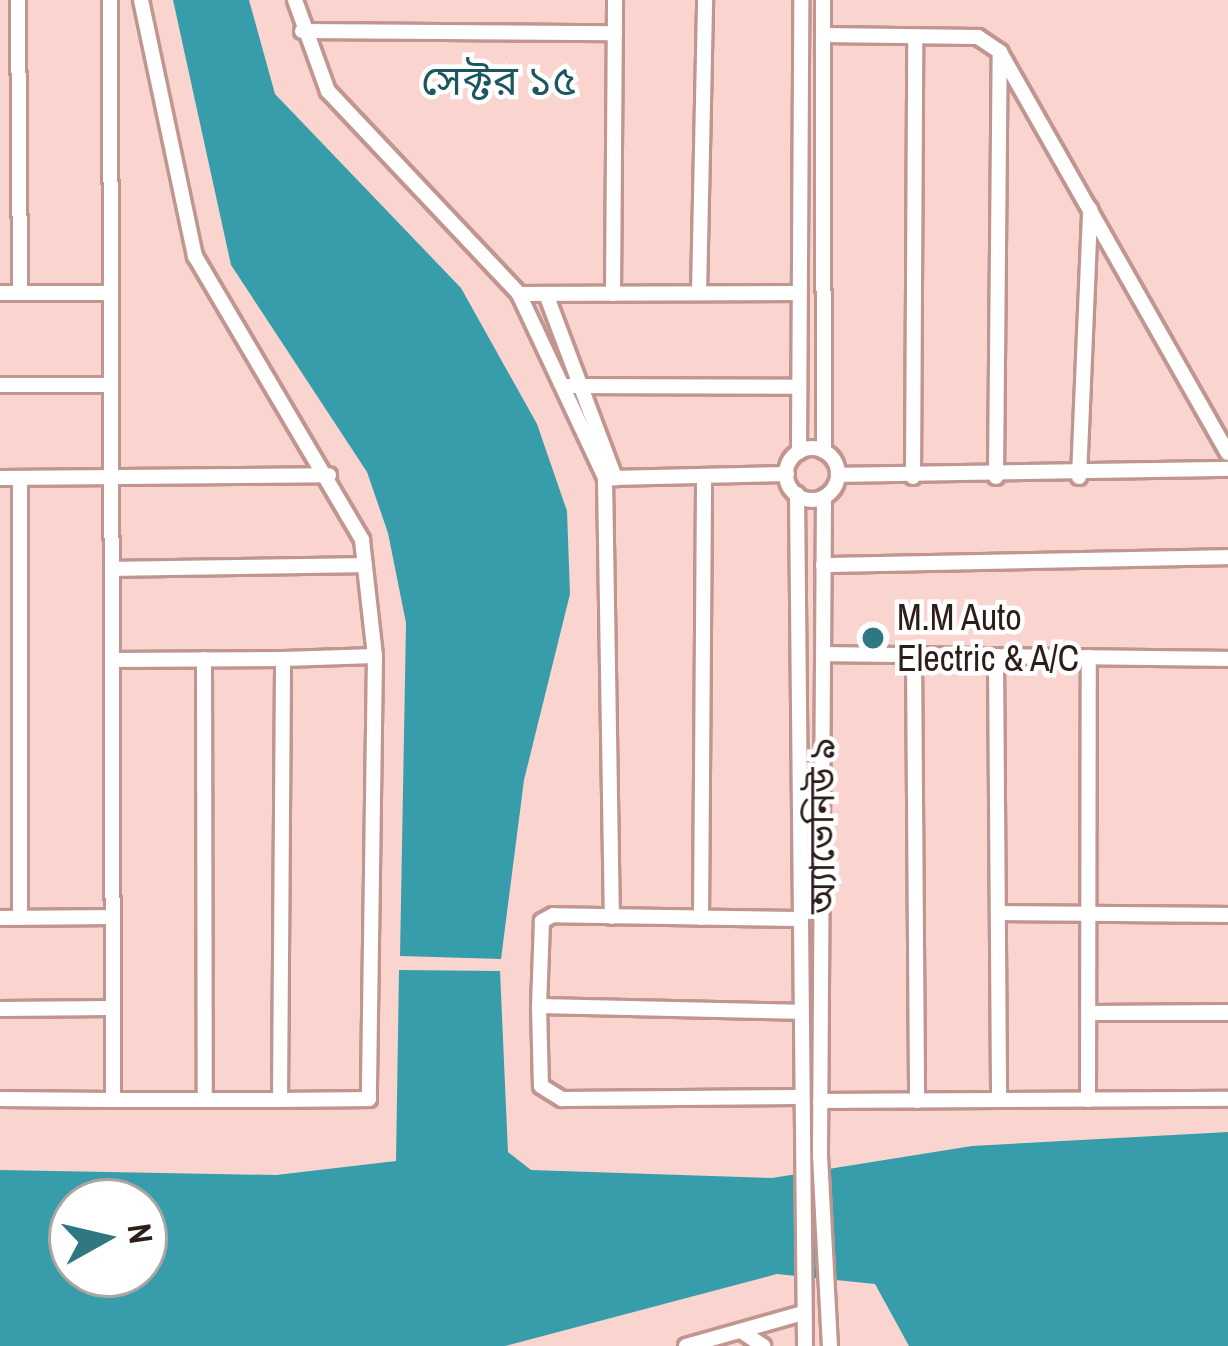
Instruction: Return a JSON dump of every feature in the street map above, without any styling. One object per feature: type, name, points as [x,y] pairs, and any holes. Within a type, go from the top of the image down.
[{"type":"street","points":[[18,0],[20,293]]},
{"type":"street","points":[[110,0],[113,1100]]},
{"type":"street","points":[[0,1099],[369,1100],[376,656],[365,565],[329,476],[195,256],[141,0]]},
{"type":"street","points":[[295,0],[302,31],[328,91],[519,294],[610,478]]},
{"type":"street","points":[[613,294],[615,0]]},
{"type":"street","points":[[699,293],[705,0]]},
{"type":"street","points":[[610,478],[787,474],[799,452],[800,0]]},
{"type":"street","points":[[823,0],[824,451],[838,475]]},
{"type":"street","points":[[302,31],[615,33]]},
{"type":"street","points":[[823,34],[978,37],[1000,52],[1228,453]]},
{"type":"street","points":[[913,477],[915,38]]},
{"type":"street","points":[[996,477],[1000,52]]},
{"type":"street","points":[[1079,477],[1090,209]]},
{"type":"street","points":[[0,293],[110,293]]},
{"type":"street","points":[[519,294],[799,293]]},
{"type":"street","points":[[546,294],[583,386],[610,478],[612,917]]},
{"type":"street","points":[[0,385],[110,385]]},
{"type":"street","points":[[566,386],[799,387]]},
{"type":"street","points":[[799,452],[824,451]]},
{"type":"street","points":[[838,475],[1079,477],[1228,470]]},
{"type":"street","name":"অ্যাভেনিউ ৯","points":[[787,474],[797,494],[796,1151],[799,1309],[805,1346]]},
{"type":"street","points":[[797,494],[824,496],[838,475]]},
{"type":"street","points":[[0,478],[329,476]]},
{"type":"street","points":[[20,478],[20,918]]},
{"type":"street","points":[[700,918],[704,478]]},
{"type":"street","name":"অ্যাভেনিউ ৯","points":[[824,496],[821,1308],[830,1346]]},
{"type":"street","points":[[824,566],[1228,557]]},
{"type":"street","points":[[112,569],[365,565]]},
{"type":"street","points":[[823,654],[1228,659]]},
{"type":"street","points":[[914,655],[917,1101]]},
{"type":"street","points":[[113,660],[376,656]]},
{"type":"street","points":[[996,656],[999,1100]]},
{"type":"street","points":[[1088,1100],[1089,657]]},
{"type":"street","points":[[204,659],[205,1100]]},
{"type":"street","points":[[280,1100],[284,659]]},
{"type":"street","points":[[1001,914],[1228,915]]},
{"type":"street","points":[[0,918],[110,917]]},
{"type":"street","points":[[797,920],[612,917],[542,921],[539,1006],[541,1086],[562,1099],[797,1097]]},
{"type":"street","points":[[539,1006],[797,1012]]},
{"type":"street","points":[[0,1009],[112,1007]]},
{"type":"street","points":[[1091,1013],[1228,1012]]},
{"type":"street","points":[[796,1117],[820,1109],[917,1101],[1228,1099]]},
{"type":"street","points":[[686,1346],[799,1309]]},
{"type":"street","points":[[741,1331],[763,1346]]},
{"type":"water","points":[[173,0],[249,0],[275,94],[461,288],[537,424],[567,511],[570,594],[524,780],[501,959],[400,956],[406,623],[388,533],[367,472],[231,265]]},
{"type":"water","points":[[399,970],[500,971],[508,1152],[531,1170],[772,1178],[972,1146],[1228,1132],[1228,1346],[909,1346],[875,1284],[777,1274],[505,1346],[0,1346],[0,1170],[276,1175],[396,1161]]},
{"type":"place","name":"M.M Auto Electric & A/C","points":[[873,638]]},
{"type":"district","name":"সেক্টর ১৫","points":[[499,80]]}]
